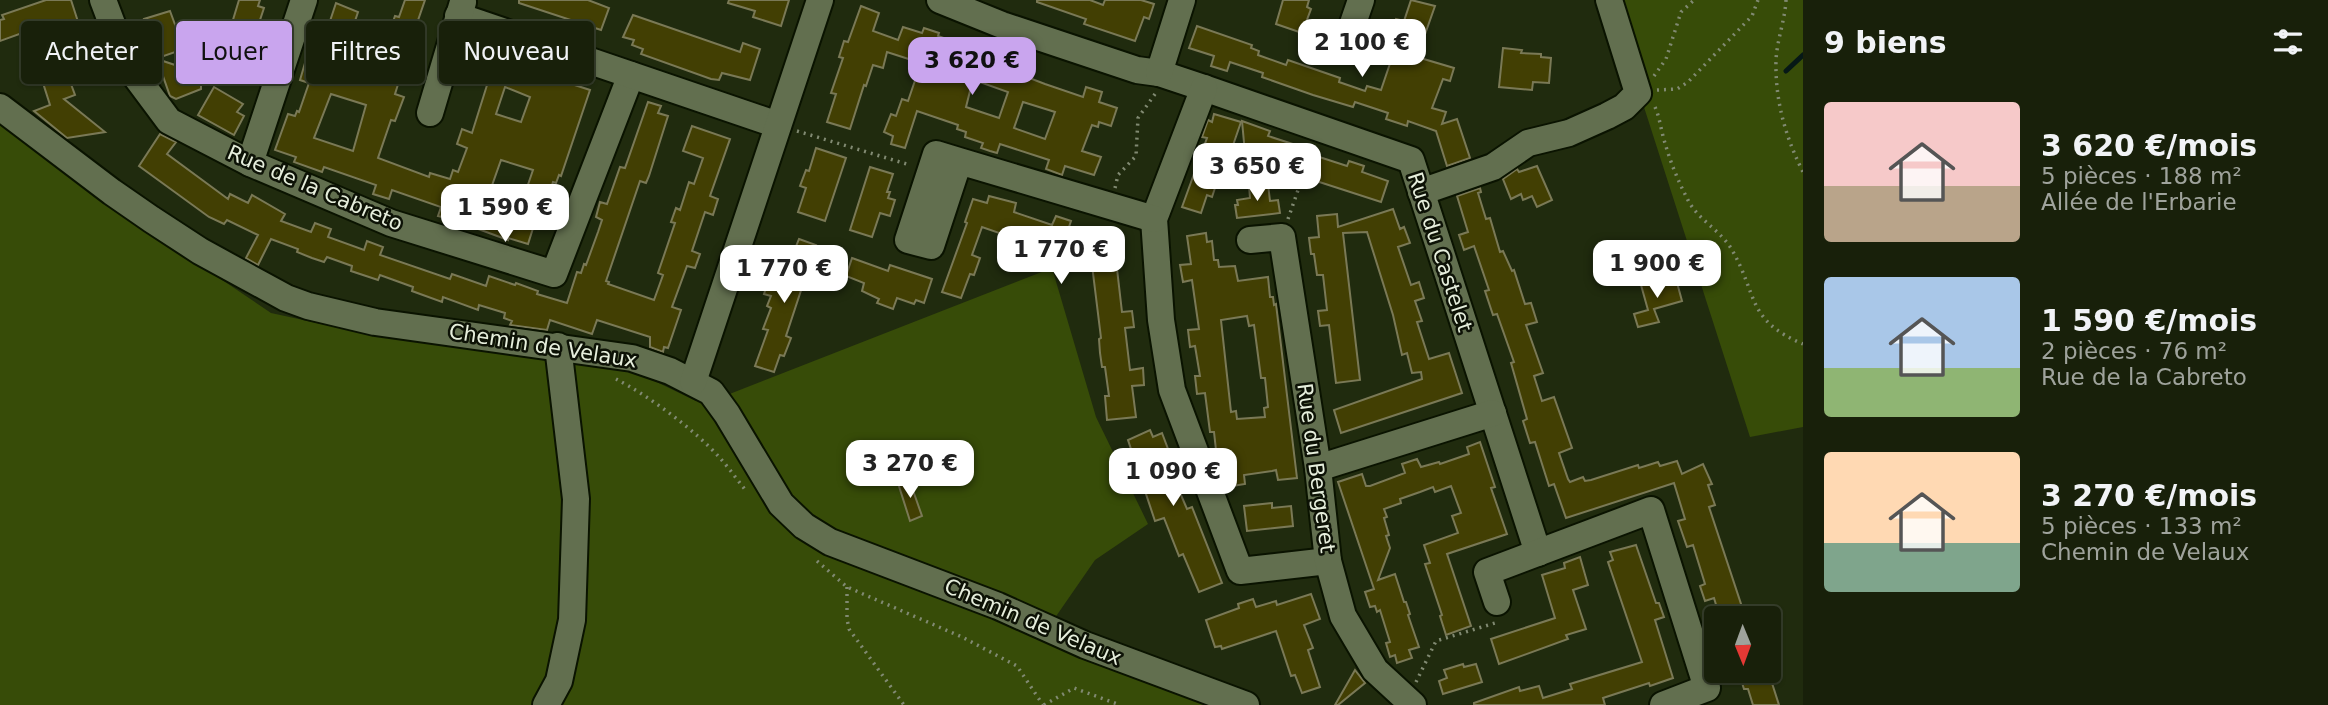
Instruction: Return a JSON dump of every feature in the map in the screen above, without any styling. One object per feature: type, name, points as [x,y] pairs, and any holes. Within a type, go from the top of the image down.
[{"type":"street","name":"Rue de la Cabreto","points":[[103,0],[128,66],[169,121],[250,163],[391,223],[554,274],[631,75]]},
{"type":"street","points":[[250,163],[304,0]]},
{"type":"street","points":[[692,382],[820,0]]},
{"type":"street","name":"Rue du Castelet","points":[[940,0],[1027,33],[1137,70],[1164,75],[1204,88],[1411,160],[1538,553]]},
{"type":"street","points":[[1164,75],[1182,0]]},
{"type":"street","points":[[1349,36],[1361,0]]},
{"type":"street","points":[[1421,192],[1493,167],[1528,143],[1569,133],[1624,107],[1641,89],[1609,0]]},
{"type":"street","points":[[461,8],[631,75],[778,125]]},
{"type":"street","points":[[430,113],[439,82]]},
{"type":"street","points":[[1204,88],[1154,219],[1161,320],[1172,390],[1240,570],[1328,561]]},
{"type":"street","name":"Chemin de Velaux","points":[[0,107],[151,219],[200,251],[286,298],[375,322],[632,358],[670,371],[711,392],[780,504],[804,526],[830,542],[998,606],[1085,645],[1246,705]]},
{"type":"street","points":[[960,161],[931,246],[908,240],[936,154],[960,161],[1115,208],[1154,219]]},
{"type":"street","points":[[1250,240],[1282,237]]},
{"type":"street","name":"Rue du Bergeret","points":[[1282,237],[1318,468],[1328,561],[1343,616],[1375,670],[1411,703]]},
{"type":"street","points":[[546,705],[559,681],[572,620],[576,512],[558,346]]},
{"type":"street","points":[[1318,468],[1493,414]]},
{"type":"street","points":[[1497,602],[1487,572],[1651,510],[1707,688],[1663,705]]},
{"type":"path","points":[[1641,89],[1666,59],[1681,12],[1693,0]]},
{"type":"path","points":[[1641,89],[1677,89],[1688,82],[1752,16],[1758,0]]},
{"type":"path","points":[[1786,0],[1776,58],[1779,110],[1789,143],[1803,172]]},
{"type":"path","points":[[294,32],[439,82]]},
{"type":"path","points":[[1115,208],[1118,175],[1136,156],[1138,118],[1164,75]]},
{"type":"path","points":[[1641,89],[1657,112],[1671,159],[1686,198],[1696,214],[1722,234],[1733,253],[1752,301],[1768,324],[1788,338],[1803,344]]},
{"type":"path","points":[[778,125],[931,171]]},
{"type":"path","points":[[1282,237],[1320,129]]},
{"type":"path","points":[[847,587],[846,619],[849,629],[904,705]]},
{"type":"path","points":[[1411,703],[1436,641],[1503,621],[1497,602]]},
{"type":"path","points":[[1044,705],[1074,688],[1120,705]]},
{"type":"green space","points":[[1600,0],[1803,0],[1803,427],[1750,437],[1643,104]]},
{"type":"green space","points":[[0,123],[154,234],[271,313],[354,331],[520,352],[634,371],[696,401],[736,402],[727,395],[1052,268],[1096,417],[1148,524],[1095,560],[1050,625],[1045,640],[1206,705],[0,705]]},
{"type":"building","points":[[46,0],[71,0],[78,21],[21,21],[21,33],[0,41],[0,20],[4,19],[2,15]]},
{"type":"building","points":[[239,0],[260,0],[258,6],[264,8],[260,21],[233,21]]},
{"type":"building","points":[[405,0],[425,0],[418,21],[393,21],[395,16],[399,17]]},
{"type":"building","points":[[519,0],[588,0],[609,8],[601,30],[594,28],[594,21],[574,21],[519,3]]},
{"type":"building","points":[[729,0],[789,0],[781,26],[753,17],[755,11],[728,3]]},
{"type":"building","points":[[1037,0],[1090,0],[1103,5],[1105,0],[1141,0],[1154,4],[1149,19],[1144,17],[1135,41],[1084,24],[1086,19]]},
{"type":"building","points":[[1283,0],[1309,0],[1307,7],[1311,9],[1302,33],[1276,24]]},
{"type":"building","points":[[1411,0],[1435,6],[1417,57],[1454,68],[1450,81],[1443,79],[1432,108],[1446,112],[1442,124],[1457,119],[1470,158],[1447,166],[1436,131],[1408,121],[1407,126],[1386,119],[1388,113],[1355,102],[1353,107],[1313,95],[1262,77],[1263,73],[1230,62],[1227,71],[1211,66],[1214,56],[1189,48],[1197,26],[1252,45],[1251,48],[1259,51],[1258,55],[1286,65],[1288,60],[1340,78],[1339,82],[1365,91],[1367,86],[1381,90],[1399,37],[1390,34],[1396,19],[1404,21]]},
{"type":"building","points":[[336,3],[358,12],[355,21],[330,21]]},
{"type":"building","points":[[861,6],[879,13],[873,31],[898,40],[903,27],[922,33],[924,28],[958,43],[956,49],[1012,68],[1014,62],[1027,66],[1024,76],[1045,84],[1083,97],[1086,87],[1102,92],[1099,102],[1117,108],[1111,126],[1099,122],[1098,127],[1092,125],[1082,151],[1101,157],[1094,175],[1065,166],[1062,175],[1046,169],[1049,160],[1000,144],[997,153],[981,148],[983,143],[965,137],[966,132],[957,129],[958,125],[917,111],[905,148],[891,144],[893,136],[884,132],[891,114],[896,116],[902,99],[908,101],[921,63],[887,52],[883,68],[873,65],[850,129],[827,122],[836,94],[831,93],[843,58],[839,57],[844,41],[848,42]],"holes":[[[977,81],[1008,92],[999,118],[966,107],[970,91]],[[1023,102],[1055,112],[1045,139],[1014,128]]]},
{"type":"building","points":[[170,11],[176,27],[176,52],[162,57],[162,21],[144,19]]},
{"type":"building","points":[[633,15],[740,52],[743,43],[760,49],[750,80],[722,73],[719,80],[711,79],[641,54],[643,49],[632,45],[634,40],[623,37]]},
{"type":"building","points":[[1503,48],[1551,58],[1549,83],[1533,82],[1532,90],[1499,87]]},
{"type":"building","points":[[162,61],[176,65],[176,84],[201,84],[201,89],[176,99],[170,96],[162,73]]},
{"type":"building","points":[[306,63],[306,82],[300,80]]},
{"type":"building","points":[[43,84],[71,84],[75,95],[64,99],[105,132],[67,138],[34,111],[50,105]]},
{"type":"building","points":[[309,84],[398,84],[395,94],[404,97],[395,121],[391,120],[378,158],[429,177],[430,173],[450,179],[453,170],[458,172],[467,148],[457,144],[462,129],[472,133],[487,84],[571,84],[590,90],[561,176],[559,175],[556,183],[553,182],[547,201],[542,200],[528,244],[508,240],[438,216],[441,207],[392,190],[389,199],[373,194],[376,185],[324,167],[322,172],[294,162],[296,157],[275,150],[288,114],[295,116],[297,111],[299,112]],"holes":[[[505,87],[530,97],[521,122],[496,114]],[[331,94],[366,105],[353,151],[314,138]],[[501,160],[533,170],[521,205],[489,194]]]},
{"type":"building","points":[[214,87],[243,104],[237,112],[244,116],[234,135],[198,115]]},
{"type":"building","points":[[648,102],[661,106],[658,113],[668,116],[646,183],[640,181],[606,281],[608,284],[654,300],[663,275],[658,273],[675,223],[671,222],[676,208],[680,210],[689,182],[694,184],[703,158],[683,151],[692,126],[730,139],[710,196],[718,199],[713,215],[705,212],[692,251],[700,254],[695,268],[687,266],[672,307],[681,310],[668,348],[664,347],[663,352],[650,347],[650,337],[597,320],[592,334],[550,320],[547,330],[510,325],[512,321],[504,318],[505,313],[479,305],[478,310],[443,297],[442,302],[412,291],[413,287],[380,275],[378,280],[351,271],[352,266],[327,257],[324,262],[312,258],[297,252],[298,249],[271,239],[258,265],[246,258],[258,235],[227,220],[224,224],[209,217],[139,166],[160,134],[176,142],[167,154],[228,199],[230,194],[248,203],[252,195],[285,214],[281,221],[311,232],[315,223],[331,229],[328,237],[364,250],[367,241],[383,247],[380,255],[450,279],[452,274],[486,286],[489,276],[515,285],[516,283],[538,291],[537,294],[567,303],[577,272],[581,273],[584,264],[586,265],[602,220],[596,217],[600,202],[607,204],[620,167],[625,168]]},
{"type":"building","points":[[1214,114],[1241,122],[1230,154],[1229,146],[1212,197],[1207,195],[1201,213],[1182,207],[1207,138],[1202,137],[1208,120],[1212,122]]},
{"type":"building","points":[[1242,121],[1270,131],[1268,136],[1308,149],[1307,153],[1347,166],[1349,161],[1364,166],[1362,172],[1388,181],[1381,202],[1273,167],[1274,162],[1245,153]]},
{"type":"building","points":[[816,148],[846,158],[825,221],[798,212],[806,188],[800,186],[806,170],[809,171]]},
{"type":"building","points":[[1537,166],[1552,200],[1537,207],[1532,196],[1523,200],[1521,194],[1511,199],[1503,179],[1517,169],[1519,172]]},
{"type":"building","points":[[870,167],[893,174],[887,192],[890,192],[888,198],[895,200],[890,216],[880,213],[872,237],[850,230]]},
{"type":"building","points":[[1268,184],[1270,201],[1278,200],[1280,213],[1237,218],[1235,205],[1238,205],[1237,200],[1250,198],[1249,186]]},
{"type":"building","points":[[1480,188],[1481,192],[1478,193],[1486,219],[1490,218],[1500,252],[1503,251],[1512,271],[1514,270],[1525,304],[1531,303],[1537,322],[1526,325],[1543,373],[1534,376],[1542,401],[1554,397],[1572,448],[1559,453],[1570,482],[1583,477],[1585,481],[1591,480],[1638,465],[1639,468],[1658,462],[1660,466],[1677,461],[1682,474],[1703,464],[1712,484],[1708,485],[1715,505],[1709,507],[1742,606],[1716,606],[1714,598],[1705,601],[1700,586],[1705,584],[1693,545],[1687,547],[1678,521],[1685,519],[1674,483],[1566,518],[1554,484],[1549,486],[1535,442],[1530,443],[1523,421],[1527,419],[1511,363],[1514,362],[1497,314],[1493,315],[1485,291],[1489,290],[1474,246],[1464,250],[1459,235],[1468,232],[1457,196]]},
{"type":"building","points":[[989,196],[1016,203],[1014,212],[1052,225],[1056,216],[1071,221],[1068,230],[1087,237],[1084,247],[1114,243],[1122,312],[1132,311],[1134,327],[1125,328],[1130,370],[1143,368],[1144,385],[1132,386],[1136,417],[1107,420],[1105,396],[1109,396],[1100,353],[1101,338],[1092,265],[982,227],[972,255],[980,258],[974,275],[970,274],[961,298],[942,292],[973,199],[987,203]]},
{"type":"building","points":[[1393,209],[1400,229],[1404,227],[1410,243],[1398,247],[1411,285],[1419,282],[1424,298],[1415,301],[1422,321],[1417,322],[1429,359],[1449,353],[1462,393],[1341,433],[1334,410],[1422,379],[1421,372],[1412,373],[1407,353],[1402,355],[1393,315],[1367,232],[1343,233],[1360,380],[1336,383],[1329,325],[1320,326],[1318,311],[1327,310],[1323,275],[1317,275],[1309,238],[1319,237],[1317,216],[1337,214],[1338,227]]},
{"type":"building","points":[[1206,233],[1207,242],[1212,241],[1214,260],[1218,260],[1219,267],[1235,266],[1238,281],[1268,277],[1270,297],[1273,297],[1274,305],[1276,304],[1297,478],[1278,480],[1276,470],[1244,475],[1245,484],[1226,487],[1222,459],[1217,459],[1214,432],[1210,432],[1205,393],[1197,394],[1195,376],[1200,376],[1195,346],[1190,347],[1188,330],[1199,329],[1192,280],[1183,282],[1180,265],[1191,264],[1187,236]],"holes":[[[1247,316],[1249,326],[1254,325],[1268,407],[1264,408],[1265,417],[1237,419],[1236,411],[1231,412],[1221,320]]]},
{"type":"building","points":[[799,239],[816,245],[786,336],[791,338],[784,356],[780,355],[774,372],[755,366],[768,330],[763,329],[771,308],[767,306],[771,296],[764,294],[769,279],[779,282],[787,258],[791,259]]},
{"type":"building","points":[[852,258],[888,271],[890,265],[932,279],[924,303],[916,300],[914,304],[897,298],[893,309],[877,303],[879,299],[862,291],[864,283],[846,276]]},
{"type":"building","points":[[1663,278],[1664,282],[1676,279],[1682,301],[1654,309],[1659,322],[1638,327],[1634,314],[1648,310],[1641,285]]},
{"type":"building","points":[[1150,430],[1153,437],[1162,433],[1168,449],[1162,451],[1187,509],[1192,507],[1222,583],[1199,592],[1183,554],[1179,556],[1164,518],[1155,521],[1128,440]]},
{"type":"building","points":[[1480,442],[1495,487],[1491,488],[1507,534],[1447,554],[1471,626],[1446,635],[1425,564],[1430,563],[1424,545],[1458,533],[1452,516],[1461,513],[1451,486],[1435,492],[1433,487],[1400,499],[1401,503],[1384,509],[1389,535],[1386,536],[1390,548],[1378,580],[1395,574],[1419,647],[1409,650],[1412,658],[1397,663],[1395,655],[1390,657],[1386,643],[1390,642],[1380,610],[1377,612],[1375,606],[1370,607],[1365,592],[1374,589],[1338,482],[1362,474],[1366,486],[1370,486],[1405,473],[1402,464],[1417,459],[1421,467],[1439,462],[1440,464],[1469,454],[1467,447]]},
{"type":"building","points":[[909,479],[922,516],[910,521],[898,483]]},
{"type":"building","points":[[1272,503],[1272,508],[1291,506],[1293,526],[1247,531],[1244,506]]},
{"type":"building","points":[[1636,545],[1656,603],[1659,603],[1664,617],[1655,620],[1673,678],[1603,698],[1605,705],[1474,705],[1519,687],[1520,691],[1539,686],[1543,698],[1572,689],[1570,684],[1642,662],[1608,562],[1613,560],[1610,552]]},
{"type":"building","points":[[1580,557],[1588,585],[1573,590],[1586,629],[1566,635],[1568,639],[1499,664],[1491,639],[1555,618],[1542,575],[1565,568],[1564,563]]},
{"type":"building","points":[[1311,594],[1320,619],[1304,625],[1313,648],[1308,650],[1320,687],[1302,693],[1295,675],[1291,676],[1276,631],[1222,649],[1221,646],[1215,647],[1206,620],[1239,608],[1238,604],[1253,599],[1256,607],[1276,601],[1277,605]]},
{"type":"building","points":[[1463,664],[1464,667],[1476,664],[1482,682],[1443,694],[1439,681],[1447,678],[1444,670]]},
{"type":"building","points":[[1355,670],[1365,683],[1335,705]]},
{"type":"building","points":[[1742,683],[1772,683],[1779,705],[1753,705],[1748,689],[1744,689]]},
{"type":"waterway","points":[[1786,71],[1803,55]]}]
